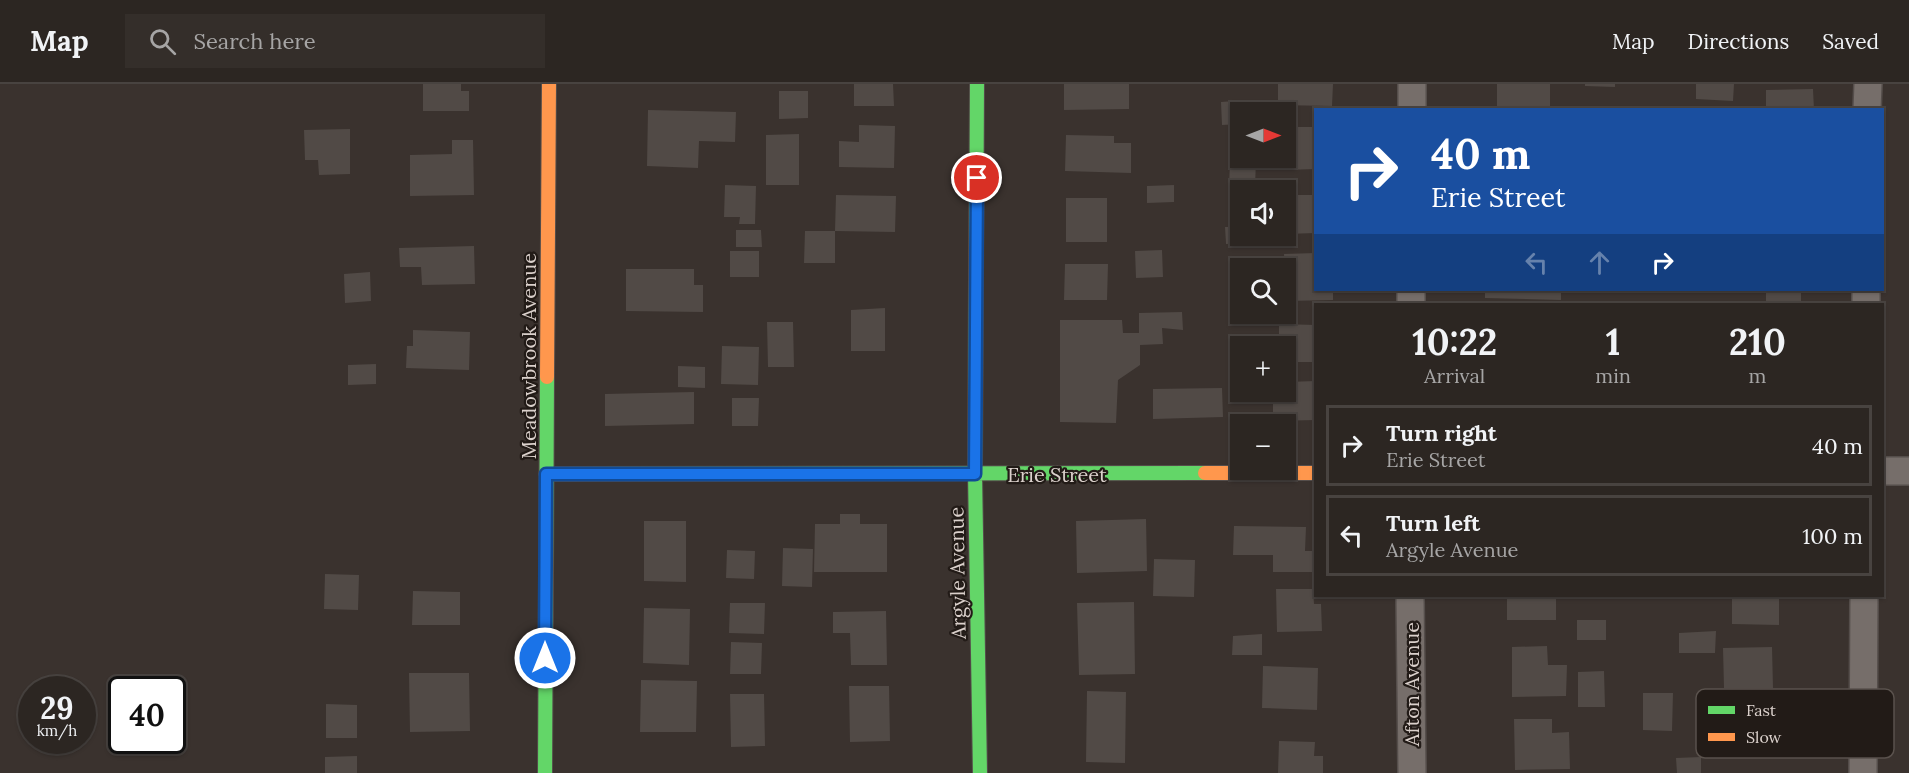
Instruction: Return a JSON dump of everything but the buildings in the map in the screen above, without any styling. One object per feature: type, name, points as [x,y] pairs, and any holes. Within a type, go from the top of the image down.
[{"type":"street","name":"Meadowbrook Avenue","points":[[545,773],[549,84]]},
{"type":"street","name":"Argyle Avenue","points":[[977,84],[975,474],[980,773]]},
{"type":"street","points":[[1412,84],[1412,108]]},
{"type":"street","points":[[1868,84],[1868,108]]},
{"type":"street","points":[[1884,471],[1909,471]]},
{"type":"street","name":"Erie Street","points":[[546,474],[1314,473]]},
{"type":"street","name":"Afton Avenue","points":[[1410,597],[1412,773]]},
{"type":"street","points":[[1863,689],[1864,597]]},
{"type":"street","points":[[1863,758],[1863,773]]},
{"type":"traffic: fast","points":[[977,84],[975,474],[980,773]]},
{"type":"traffic: fast","points":[[545,773],[547,377]]},
{"type":"traffic: fast","points":[[546,474],[1205,473]]},
{"type":"traffic: slow","points":[[547,377],[549,84]]},
{"type":"traffic: slow","points":[[1205,473],[1314,473]]},
{"type":"route","points":[[545,658],[546,474],[975,474],[977,178]]}]
